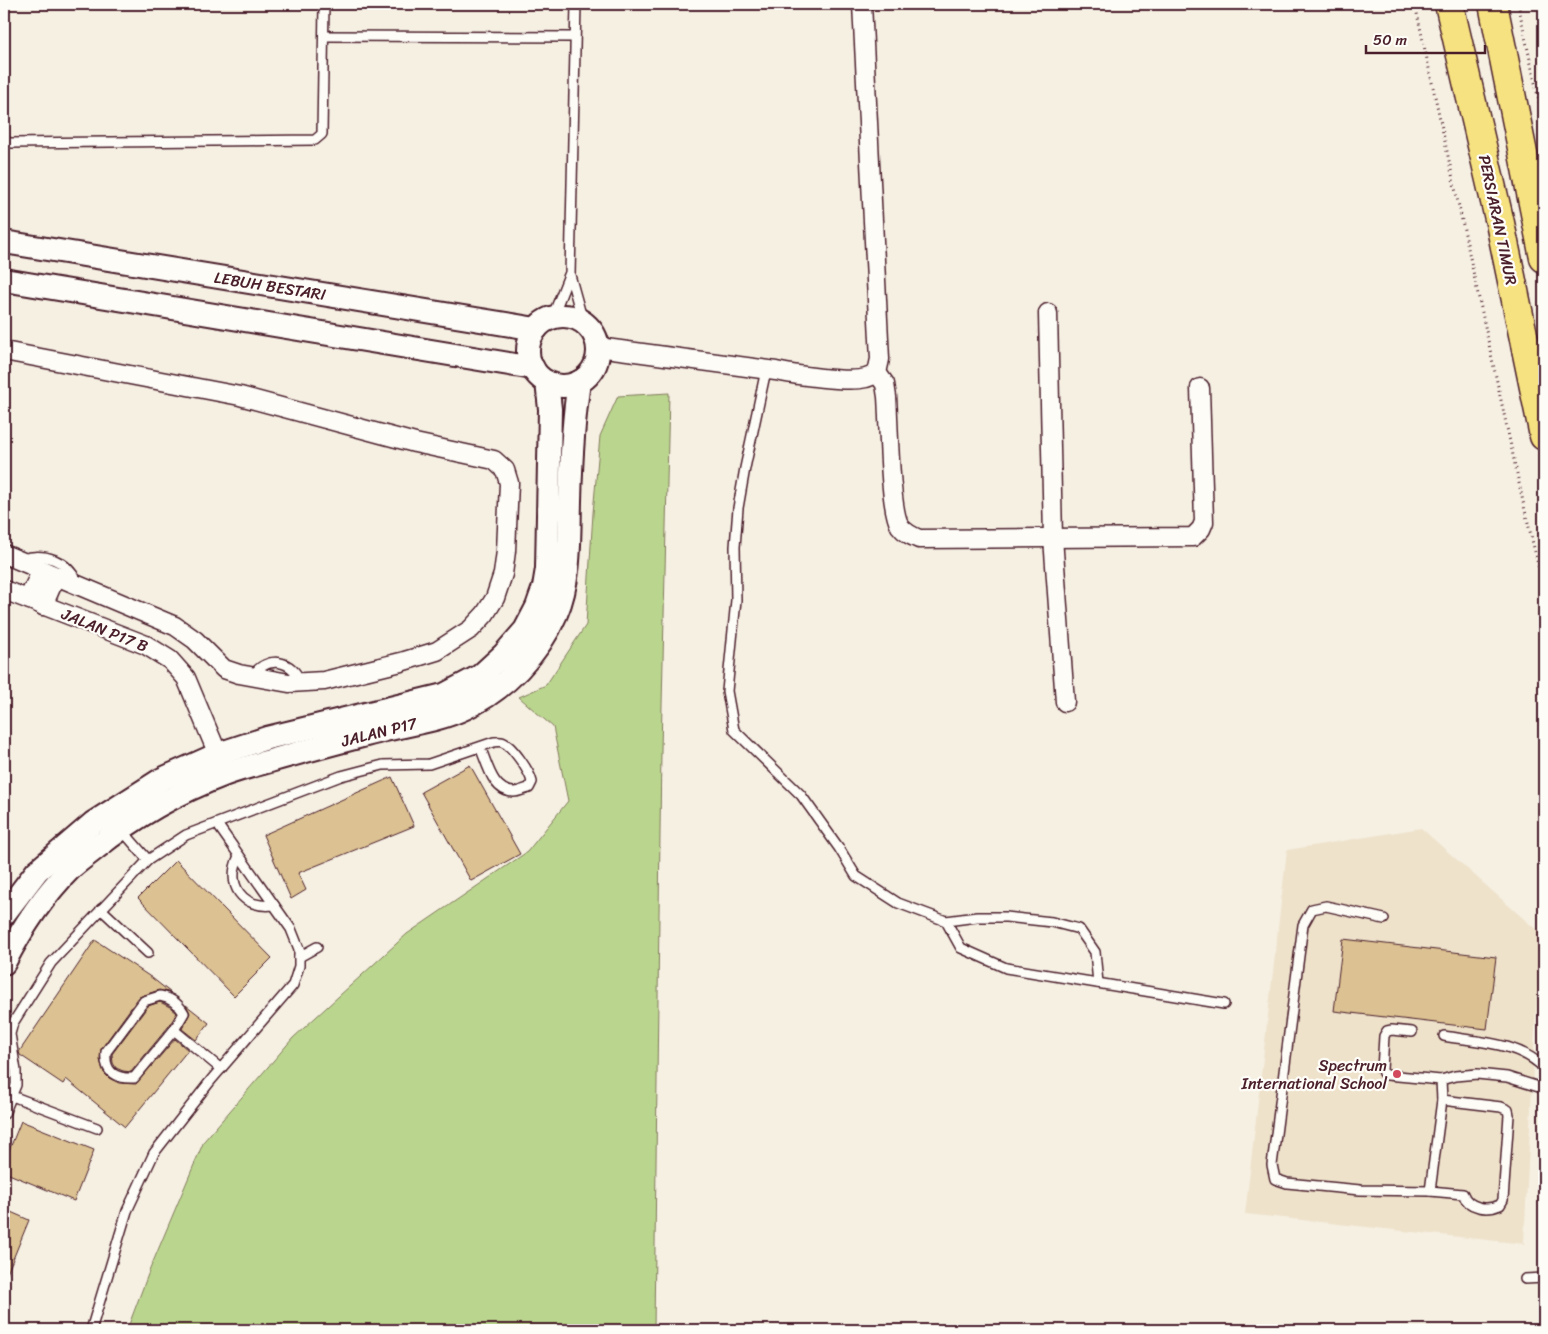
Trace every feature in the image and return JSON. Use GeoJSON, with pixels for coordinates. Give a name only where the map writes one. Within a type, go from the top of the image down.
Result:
{"type":"FeatureCollection","features":[{"type":"Feature","properties":{"kind":"main road","name":"PERSIARAN TIMUR"},"geometry":{"type":"LineString","coordinates":[[1449,4],[1500,223],[1544,436]]}},
{"type":"Feature","properties":{"kind":"main road"},"geometry":{"type":"LineString","coordinates":[[1493,4],[1544,258]]}},
{"type":"Feature","properties":{"kind":"street"},"geometry":{"type":"LineString","coordinates":[[862,4],[880,359],[877,373],[885,384],[887,397],[892,488],[900,526],[909,534],[920,539],[1193,537],[1198,533],[1204,522],[1200,388]]}},
{"type":"Feature","properties":{"kind":"street","name":"LEBUH BESTARI"},"geometry":{"type":"LineString","coordinates":[[4,242],[544,323]]}},
{"type":"Feature","properties":{"kind":"street"},"geometry":{"type":"LineString","coordinates":[[4,280],[540,375],[558,385],[569,385],[579,382],[593,369],[598,354],[593,337],[583,322],[568,316],[544,323],[530,341],[528,355],[540,375]]}},
{"type":"Feature","properties":{"kind":"street"},"geometry":{"type":"LineString","coordinates":[[1048,313],[1053,538],[1065,702]]}},
{"type":"Feature","properties":{"kind":"street"},"geometry":{"type":"LineString","coordinates":[[593,337],[792,374],[850,379],[866,378],[877,373]]}},
{"type":"Feature","properties":{"kind":"street"},"geometry":{"type":"LineString","coordinates":[[4,351],[240,396],[415,443],[494,460],[505,470],[509,483],[503,574],[495,598],[481,619],[471,629],[437,651],[324,681],[289,683],[252,677],[224,669],[195,640],[175,626],[11,557]]}},
{"type":"Feature","properties":{"kind":"street","name":"JALAN P17"},"geometry":{"type":"LineString","coordinates":[[4,963],[39,906],[70,869],[120,828],[180,793],[222,764],[267,738],[444,695],[480,676],[504,654],[525,630],[537,607],[544,587],[547,569],[550,409],[540,375]]}},
{"type":"Feature","properties":{"kind":"street","name":"JALAN P17"},"geometry":{"type":"LineString","coordinates":[[4,914],[37,872],[93,822],[162,779],[222,764],[318,747],[433,719],[464,708],[491,693],[512,676],[535,650],[556,614],[564,592],[568,564],[572,441],[579,382]]}},
{"type":"Feature","properties":{"kind":"street"},"geometry":{"type":"LineString","coordinates":[[36,602],[49,573]]}},
{"type":"Feature","properties":{"kind":"street","name":"JALAN P17 B"},"geometry":{"type":"LineString","coordinates":[[4,590],[146,645],[170,660],[186,678],[222,764]]}},
{"type":"Feature","properties":{"kind":"lane"},"geometry":{"type":"LineString","coordinates":[[4,141],[19,143],[314,140],[322,134],[324,4]]}},
{"type":"Feature","properties":{"kind":"lane"},"geometry":{"type":"LineString","coordinates":[[576,4],[570,275],[580,310],[593,337]]}},
{"type":"Feature","properties":{"kind":"lane"},"geometry":{"type":"LineString","coordinates":[[324,36],[574,37]]}},
{"type":"Feature","properties":{"kind":"lane"},"geometry":{"type":"LineString","coordinates":[[544,323],[570,275]]}},
{"type":"Feature","properties":{"kind":"lane"},"geometry":{"type":"LineString","coordinates":[[766,370],[738,508],[735,548],[736,600],[727,691],[734,730],[801,795],[839,848],[856,876],[898,903],[946,921],[1006,917],[1052,922],[1079,929],[1095,952],[1098,983]]}},
{"type":"Feature","properties":{"kind":"lane"},"geometry":{"type":"LineString","coordinates":[[11,557],[43,556],[55,560],[66,566],[74,575],[79,586]]}},
{"type":"Feature","properties":{"kind":"lane"},"geometry":{"type":"LineString","coordinates":[[4,1114],[16,1085],[16,1071],[10,1034],[13,1023],[51,963],[148,860],[186,835],[341,776],[383,764],[429,764],[494,742],[502,742],[510,747],[530,776],[532,782],[529,788],[515,792],[505,791],[495,783],[480,747]]}},
{"type":"Feature","properties":{"kind":"lane"},"geometry":{"type":"LineString","coordinates":[[91,1330],[127,1211],[154,1153],[293,985],[299,966],[299,949],[291,929],[217,824]]}},
{"type":"Feature","properties":{"kind":"lane"},"geometry":{"type":"LineString","coordinates":[[120,828],[148,860]]}},
{"type":"Feature","properties":{"kind":"lane"},"geometry":{"type":"LineString","coordinates":[[239,856],[234,866],[233,877],[236,888],[242,897],[262,906],[274,905]]}},
{"type":"Feature","properties":{"kind":"lane"},"geometry":{"type":"LineString","coordinates":[[1384,919],[1326,906],[1312,909],[1303,925],[1272,1165],[1276,1179],[1286,1183],[1360,1190],[1430,1191],[1464,1194],[1465,1200],[1472,1206],[1493,1208],[1500,1205],[1503,1200],[1508,1110],[1501,1106],[1442,1100]]}},
{"type":"Feature","properties":{"kind":"lane"},"geometry":{"type":"LineString","coordinates":[[101,909],[148,953]]}},
{"type":"Feature","properties":{"kind":"lane"},"geometry":{"type":"LineString","coordinates":[[946,921],[961,948],[1006,968],[1224,1004]]}},
{"type":"Feature","properties":{"kind":"lane"},"geometry":{"type":"LineString","coordinates":[[299,957],[317,947]]}},
{"type":"Feature","properties":{"kind":"lane"},"geometry":{"type":"LineString","coordinates":[[160,996],[169,998],[180,1006],[184,1013],[174,1030],[134,1078],[122,1079],[110,1072],[105,1062],[106,1052],[144,1001],[160,996]]}},
{"type":"Feature","properties":{"kind":"lane"},"geometry":{"type":"LineString","coordinates":[[174,1030],[222,1069]]}},
{"type":"Feature","properties":{"kind":"lane"},"geometry":{"type":"LineString","coordinates":[[1412,1032],[1387,1031],[1384,1036],[1383,1073],[1387,1075],[1441,1080],[1454,1076],[1477,1074],[1507,1077],[1544,1090]]}},
{"type":"Feature","properties":{"kind":"lane"},"geometry":{"type":"LineString","coordinates":[[1444,1036],[1506,1046],[1537,1061],[1544,1068]]}},
{"type":"Feature","properties":{"kind":"lane"},"geometry":{"type":"LineString","coordinates":[[1430,1191],[1442,1100],[1441,1080]]}},
{"type":"Feature","properties":{"kind":"lane"},"geometry":{"type":"LineString","coordinates":[[12,1096],[96,1128]]}},
{"type":"Feature","properties":{"kind":"lane"},"geometry":{"type":"LineString","coordinates":[[1525,1279],[1544,1278]]}},
{"type":"Feature","properties":{"kind":"path"},"geometry":{"type":"LineString","coordinates":[[1415,4],[1544,590]]}},
{"type":"Feature","properties":{"kind":"path"},"geometry":{"type":"LineString","coordinates":[[1518,4],[1544,124]]}},
{"type":"Feature","properties":{"kind":"shaded area","name":"Spectrum International School"},"geometry":{"type":"Polygon","coordinates":[[[1421,828],[1540,933],[1524,1244],[1245,1214],[1287,850],[1421,828]]]}},
{"type":"Feature","properties":{"kind":"green space"},"geometry":{"type":"Polygon","coordinates":[[[669,393],[661,750],[654,1330],[127,1330],[150,1269],[204,1141],[293,1038],[407,934],[527,852],[568,801],[553,727],[519,697],[546,685],[586,625],[600,436],[618,396],[669,393]]]}},
{"type":"Feature","properties":{"kind":"building"},"geometry":{"type":"Polygon","coordinates":[[[470,765],[520,854],[471,881],[421,792],[470,765]]]}},
{"type":"Feature","properties":{"kind":"building"},"geometry":{"type":"Polygon","coordinates":[[[392,777],[414,826],[298,873],[306,890],[291,899],[263,835],[392,777]]]}},
{"type":"Feature","properties":{"kind":"building"},"geometry":{"type":"Polygon","coordinates":[[[176,860],[272,958],[234,996],[138,898],[176,860]]]}},
{"type":"Feature","properties":{"kind":"building"},"geometry":{"type":"Polygon","coordinates":[[[1343,939],[1496,957],[1487,1029],[1334,1011],[1343,939]]]}},
{"type":"Feature","properties":{"kind":"building"},"geometry":{"type":"Polygon","coordinates":[[[95,940],[171,993],[159,990],[139,997],[101,1049],[100,1060],[104,1073],[119,1083],[136,1084],[175,1039],[188,1050],[125,1127],[66,1079],[63,1084],[20,1055],[19,1052],[95,940]]]}},
{"type":"Feature","properties":{"kind":"building"},"geometry":{"type":"Polygon","coordinates":[[[160,1002],[177,1013],[169,1026],[131,1072],[116,1068],[113,1063],[112,1054],[148,1006],[160,1002]]]}},
{"type":"Feature","properties":{"kind":"building"},"geometry":{"type":"Polygon","coordinates":[[[186,1005],[209,1023],[196,1040],[182,1029],[190,1013],[186,1005]]]}},
{"type":"Feature","properties":{"kind":"building"},"geometry":{"type":"Polygon","coordinates":[[[21,1121],[94,1150],[74,1201],[4,1172],[4,1163],[21,1121]]]}},
{"type":"Feature","properties":{"kind":"building"},"geometry":{"type":"Polygon","coordinates":[[[4,1209],[29,1220],[4,1281],[4,1209]]]}},
{"type":"Feature","properties":{"kind":"place","name":"Spectrum International School"},"geometry":{"type":"Point","coordinates":[1397,1074]}}]}
